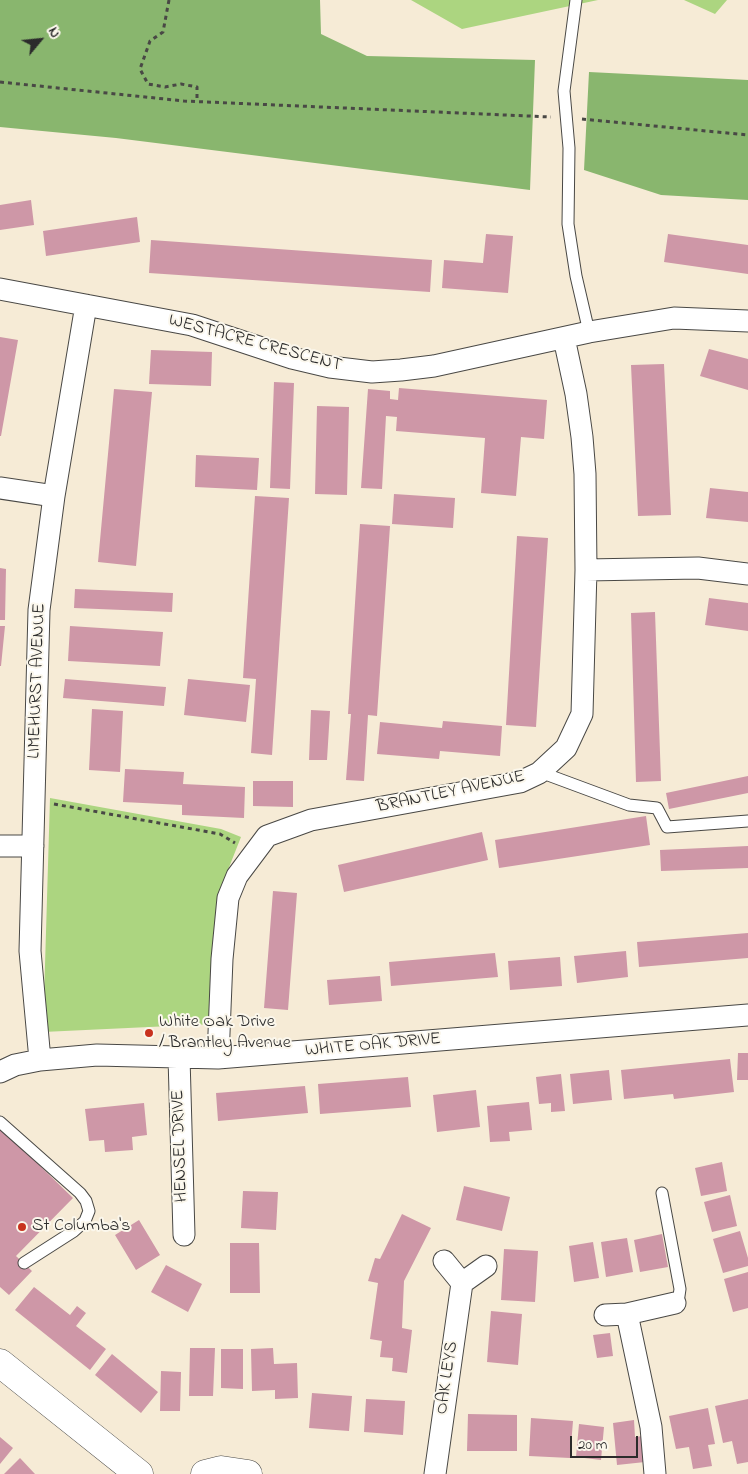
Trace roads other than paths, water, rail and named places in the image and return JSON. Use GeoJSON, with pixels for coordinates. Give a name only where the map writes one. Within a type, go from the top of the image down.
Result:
{"type":"FeatureCollection","features":[{"type":"Feature","properties":{"kind":"street","name":"WESTACRE CRESCENT"},"geometry":{"type":"LineString","coordinates":[[0,289],[192,325],[292,358],[330,367],[372,372],[434,366],[589,332],[674,318],[748,321]]}},
{"type":"Feature","properties":{"kind":"street","name":"LIMEHURST AVENUE"},"geometry":{"type":"LineString","coordinates":[[40,1060],[30,951],[39,610],[54,496],[86,305]]}},
{"type":"Feature","properties":{"kind":"street","name":"BRANTLEY AVENUE"},"geometry":{"type":"LineString","coordinates":[[218,1058],[222,959],[228,898],[237,876],[267,836],[311,820],[520,782],[540,772],[566,748],[582,714],[586,570],[585,474],[582,437],[576,394],[564,338]]}},
{"type":"Feature","properties":{"kind":"street"},"geometry":{"type":"LineString","coordinates":[[0,488],[54,496]]}},
{"type":"Feature","properties":{"kind":"street"},"geometry":{"type":"LineString","coordinates":[[586,570],[698,568],[748,574]]}},
{"type":"Feature","properties":{"kind":"street"},"geometry":{"type":"LineString","coordinates":[[0,846],[33,846]]}},
{"type":"Feature","properties":{"kind":"street","name":"WHITE OAK DRIVE"},"geometry":{"type":"LineString","coordinates":[[0,1072],[15,1065],[40,1060],[97,1055],[218,1058],[748,1015]]}},
{"type":"Feature","properties":{"kind":"street","name":"HENSEL DRIVE"},"geometry":{"type":"LineString","coordinates":[[179,1058],[184,1235]]}},
{"type":"Feature","properties":{"kind":"street"},"geometry":{"type":"LineString","coordinates":[[444,1261],[462,1283],[486,1266]]}},
{"type":"Feature","properties":{"kind":"street","name":"OAK LEYS"},"geometry":{"type":"LineString","coordinates":[[435,1474],[462,1283]]}},
{"type":"Feature","properties":{"kind":"street"},"geometry":{"type":"LineString","coordinates":[[605,1315],[627,1314],[675,1303]]}},
{"type":"Feature","properties":{"kind":"street"},"geometry":{"type":"LineString","coordinates":[[627,1314],[651,1427],[655,1474]]}},
{"type":"Feature","properties":{"kind":"street"},"geometry":{"type":"LineString","coordinates":[[0,1363],[139,1474]]}},
{"type":"Feature","properties":{"kind":"street"},"geometry":{"type":"LineString","coordinates":[[205,1474],[221,1470],[248,1474]]}},
{"type":"Feature","properties":{"kind":"lane"},"geometry":{"type":"LineString","coordinates":[[576,0],[564,91],[569,148],[568,224],[576,276],[589,332]]}},
{"type":"Feature","properties":{"kind":"lane"},"geometry":{"type":"LineString","coordinates":[[540,772],[628,805],[657,808],[667,827],[748,821]]}},
{"type":"Feature","properties":{"kind":"lane"},"geometry":{"type":"LineString","coordinates":[[0,1122],[80,1193],[86,1200],[89,1211],[85,1221],[74,1230],[24,1263]]}},
{"type":"Feature","properties":{"kind":"lane"},"geometry":{"type":"LineString","coordinates":[[662,1193],[680,1289],[675,1303]]}},
{"type":"Feature","properties":{"kind":"place","name":"White Oak Drive / Brantley Avenue"},"geometry":{"type":"Point","coordinates":[149,1033]}},
{"type":"Feature","properties":{"kind":"place","name":"St Columba's"},"geometry":{"type":"Point","coordinates":[22,1227]}}]}
